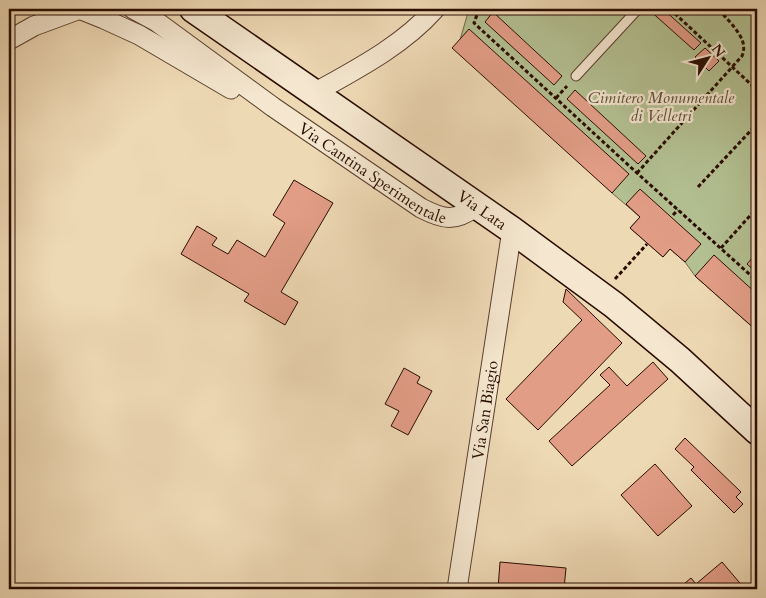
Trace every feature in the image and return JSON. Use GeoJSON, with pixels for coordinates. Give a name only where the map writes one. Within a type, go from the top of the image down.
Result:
{"type":"FeatureCollection","features":[{"type":"Feature","properties":{"kind":"main road","name":"Via Lata"},"geometry":{"type":"LineString","coordinates":[[193,9],[512,230],[638,325],[680,360],[757,431]]}},
{"type":"Feature","properties":{"kind":"street","name":"Via Cantina Sperimentale"},"geometry":{"type":"LineString","coordinates":[[79,9],[122,26],[226,86],[273,107]]}},
{"type":"Feature","properties":{"kind":"street"},"geometry":{"type":"LineString","coordinates":[[9,40],[34,26],[79,9]]}},
{"type":"Feature","properties":{"kind":"street","name":"Via Cantina Sperimentale"},"geometry":{"type":"LineString","coordinates":[[133,9],[157,22],[273,107],[427,212],[444,218],[452,218],[465,214],[477,206]]}},
{"type":"Feature","properties":{"kind":"street"},"geometry":{"type":"LineString","coordinates":[[314,93],[381,55],[418,26],[435,9]]}},
{"type":"Feature","properties":{"kind":"street","name":"Via San Biagio"},"geometry":{"type":"LineString","coordinates":[[457,589],[512,230]]}},
{"type":"Feature","properties":{"kind":"lane"},"geometry":{"type":"LineString","coordinates":[[576,76],[638,9]]}},
{"type":"Feature","properties":{"kind":"path"},"geometry":{"type":"LineString","coordinates":[[479,9],[474,23],[757,281]]}},
{"type":"Feature","properties":{"kind":"path"},"geometry":{"type":"LineString","coordinates":[[670,9],[757,90]]}},
{"type":"Feature","properties":{"kind":"path"},"geometry":{"type":"LineString","coordinates":[[637,173],[742,56],[744,47],[739,34],[719,9]]}},
{"type":"Feature","properties":{"kind":"path"},"geometry":{"type":"LineString","coordinates":[[698,187],[757,124]]}},
{"type":"Feature","properties":{"kind":"path"},"geometry":{"type":"LineString","coordinates":[[721,248],[757,208]]}},
{"type":"Feature","properties":{"kind":"path"},"geometry":{"type":"LineString","coordinates":[[673,215],[678,210]]}},
{"type":"Feature","properties":{"kind":"path"},"geometry":{"type":"LineString","coordinates":[[600,296],[646,244]]}},
{"type":"Feature","properties":{"kind":"green space","name":"Cimitero Monumentale di Velletri"},"geometry":{"type":"Polygon","coordinates":[[[469,9],[757,9],[757,331],[695,276],[685,262],[670,249],[663,257],[630,228],[640,217],[612,193],[460,40],[469,9]]]}},
{"type":"Feature","properties":{"kind":"building"},"geometry":{"type":"Polygon","coordinates":[[[648,9],[663,9],[701,43],[694,50],[648,9]]]}},
{"type":"Feature","properties":{"kind":"building"},"geometry":{"type":"Polygon","coordinates":[[[493,12],[562,76],[554,85],[485,22],[493,12]]]}},
{"type":"Feature","properties":{"kind":"building"},"geometry":{"type":"Polygon","coordinates":[[[469,29],[629,174],[612,193],[452,48],[469,29]]]}},
{"type":"Feature","properties":{"kind":"building"},"geometry":{"type":"Polygon","coordinates":[[[705,48],[719,61],[709,71],[695,57],[705,48]]]}},
{"type":"Feature","properties":{"kind":"building"},"geometry":{"type":"Polygon","coordinates":[[[575,90],[646,156],[638,164],[567,99],[575,90]]]}},
{"type":"Feature","properties":{"kind":"building"},"geometry":{"type":"Polygon","coordinates":[[[294,180],[333,203],[281,292],[298,302],[285,325],[244,301],[249,294],[181,254],[197,226],[217,238],[212,245],[228,254],[237,240],[265,257],[285,223],[273,215],[294,180]]]}},
{"type":"Feature","properties":{"kind":"building"},"geometry":{"type":"Polygon","coordinates":[[[640,189],[701,244],[685,262],[670,249],[663,257],[630,228],[640,217],[626,204],[640,189]]]}},
{"type":"Feature","properties":{"kind":"building"},"geometry":{"type":"Polygon","coordinates":[[[714,255],[757,294],[757,331],[695,276],[714,255]]]}},
{"type":"Feature","properties":{"kind":"building"},"geometry":{"type":"Polygon","coordinates":[[[754,256],[757,259],[757,273],[747,264],[754,256]]]}},
{"type":"Feature","properties":{"kind":"building"},"geometry":{"type":"Polygon","coordinates":[[[566,289],[622,343],[538,430],[506,399],[582,320],[563,302],[566,289]]]}},
{"type":"Feature","properties":{"kind":"building"},"geometry":{"type":"Polygon","coordinates":[[[653,362],[668,379],[572,466],[549,441],[610,385],[600,375],[609,367],[627,386],[653,362]]]}},
{"type":"Feature","properties":{"kind":"building"},"geometry":{"type":"Polygon","coordinates":[[[404,368],[420,377],[417,383],[432,391],[408,435],[391,426],[399,411],[385,404],[404,368]]]}},
{"type":"Feature","properties":{"kind":"building"},"geometry":{"type":"Polygon","coordinates":[[[685,438],[741,492],[736,497],[743,504],[734,513],[691,470],[694,467],[675,449],[685,438]]]}},
{"type":"Feature","properties":{"kind":"building"},"geometry":{"type":"Polygon","coordinates":[[[655,464],[692,506],[658,536],[621,495],[655,464]]]}},
{"type":"Feature","properties":{"kind":"building"},"geometry":{"type":"Polygon","coordinates":[[[500,562],[566,568],[564,589],[498,589],[500,562]]]}},
{"type":"Feature","properties":{"kind":"building"},"geometry":{"type":"Polygon","coordinates":[[[722,562],[745,589],[678,589],[691,578],[696,584],[722,562]]]}}]}
